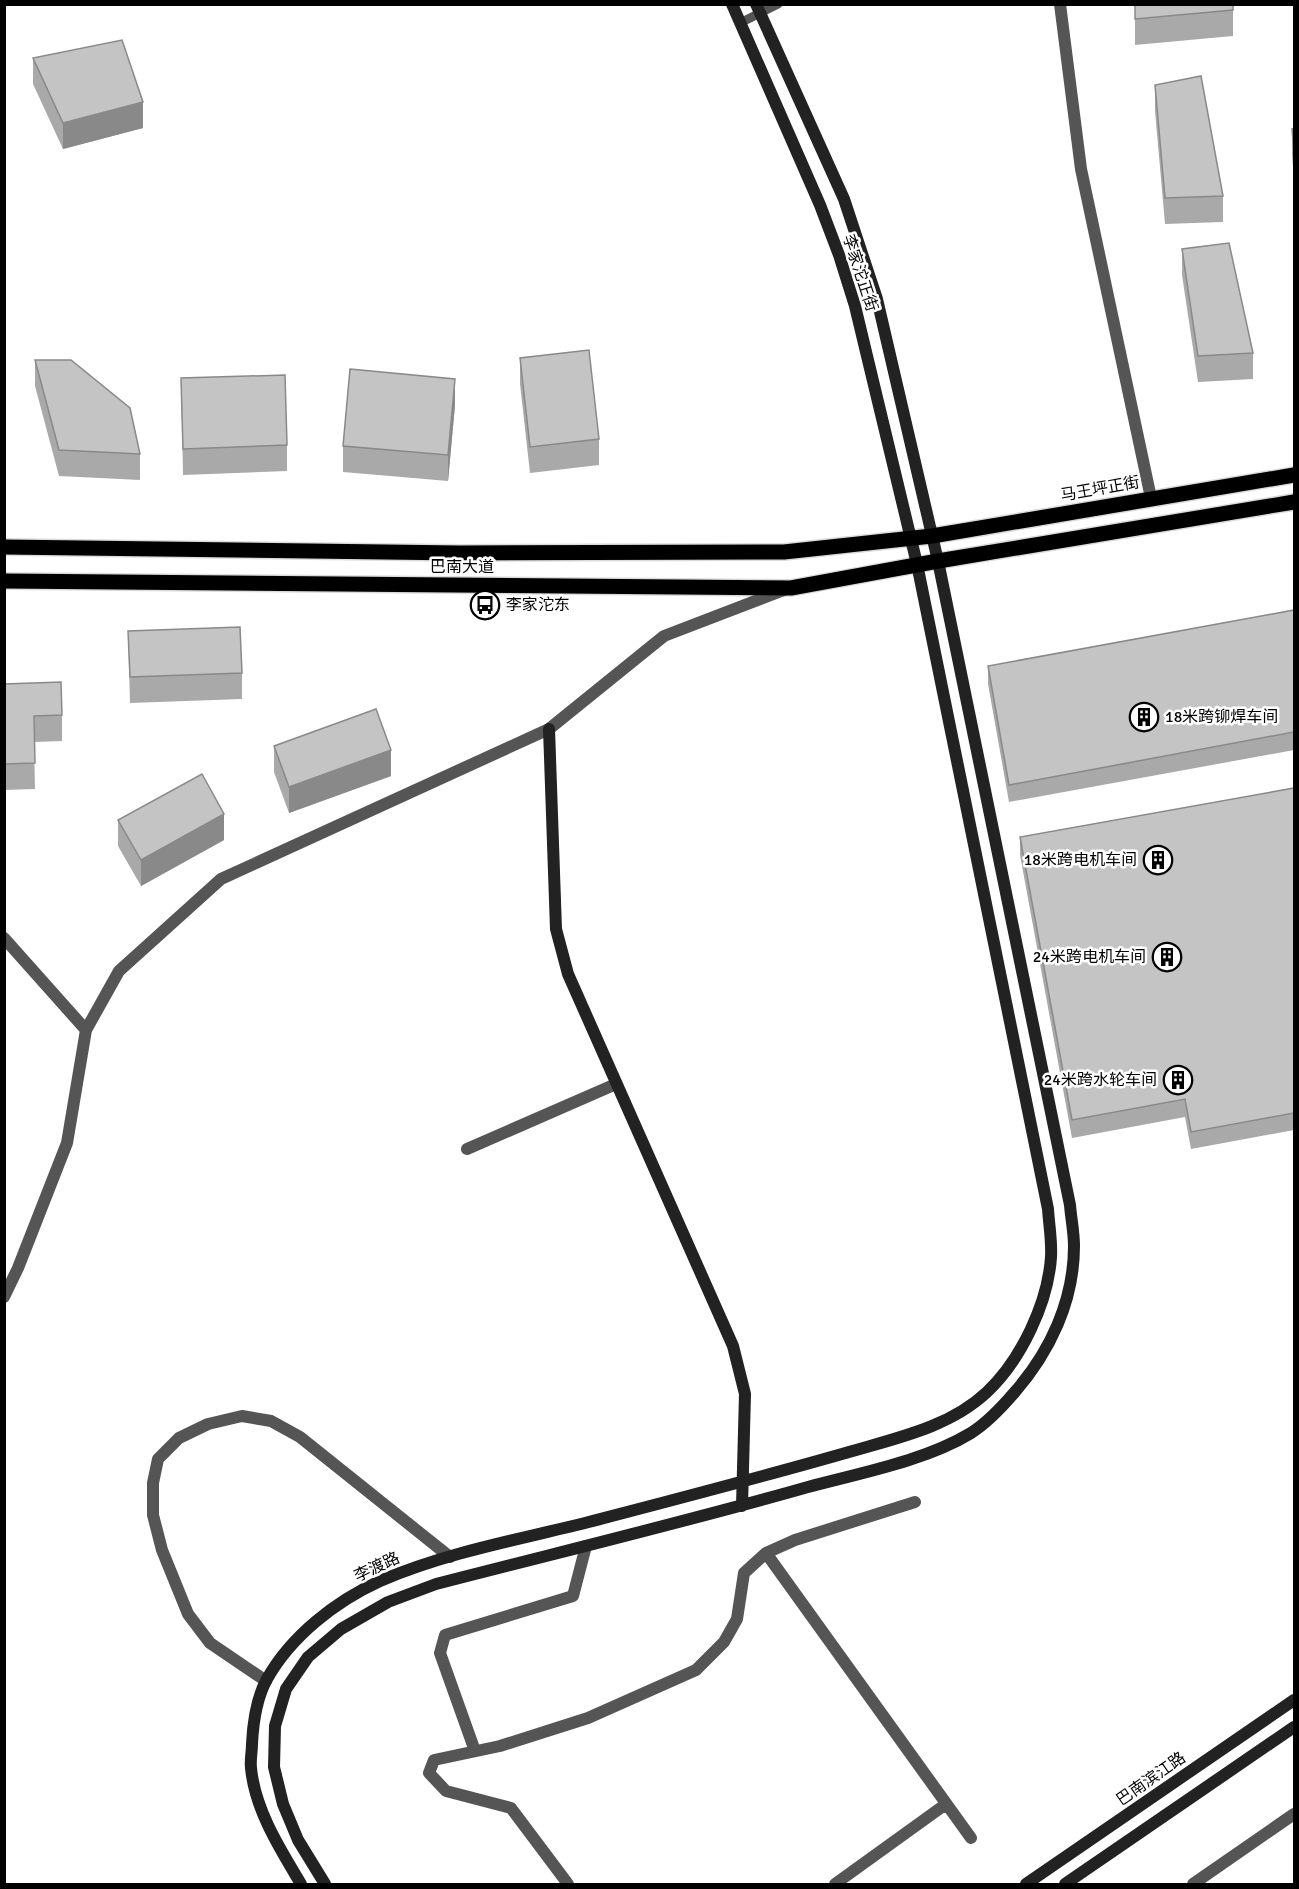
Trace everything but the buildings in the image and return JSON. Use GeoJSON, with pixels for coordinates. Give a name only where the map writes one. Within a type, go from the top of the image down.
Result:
{"type":"FeatureCollection","features":[{"type":"Feature","properties":{"kind":"main road","name":"李家沱正街"},"geometry":{"type":"LineString","coordinates":[[732,4],[820,205],[855,306],[917,564],[1048,1209],[1051,1255],[1047,1291],[1033,1327],[1013,1360],[988,1391],[960,1413],[923,1430],[744,1482]]}},
{"type":"Feature","properties":{"kind":"main road","name":"李家沱正街"},"geometry":{"type":"LineString","coordinates":[[742,1506],[930,1453],[972,1432],[1000,1409],[1028,1378],[1047,1348],[1063,1314],[1071,1279],[1074,1245],[1070,1205],[938,561],[877,299],[844,199],[758,9]]}},
{"type":"Feature","properties":{"kind":"main road","name":"马王坪正街"},"geometry":{"type":"LineString","coordinates":[[911,539],[1294,476]]}},
{"type":"Feature","properties":{"kind":"main road"},"geometry":{"type":"LineString","coordinates":[[917,564],[1294,502]]}},
{"type":"Feature","properties":{"kind":"main road","name":"巴南大道"},"geometry":{"type":"LineString","coordinates":[[4,547],[460,553],[784,552],[911,539]]}},
{"type":"Feature","properties":{"kind":"main road","name":"巴南大道"},"geometry":{"type":"LineString","coordinates":[[4,581],[791,588],[917,564]]}},
{"type":"Feature","properties":{"kind":"main road"},"geometry":{"type":"LineString","coordinates":[[325,1884],[298,1840],[283,1804],[274,1767],[275,1726],[286,1689],[308,1657],[341,1629],[388,1602],[436,1584],[742,1506],[746,1394],[733,1346],[568,974],[556,928],[549,729]]}},
{"type":"Feature","properties":{"kind":"main road","name":"李渡路"},"geometry":{"type":"LineString","coordinates":[[301,1884],[282,1853],[260,1806],[251,1767],[253,1725],[266,1682],[288,1649],[328,1611],[378,1582],[450,1557],[744,1482]]}},
{"type":"Feature","properties":{"kind":"main road","name":"巴南滨江路"},"geometry":{"type":"LineString","coordinates":[[1026,1884],[1294,1700]]}},
{"type":"Feature","properties":{"kind":"main road"},"geometry":{"type":"LineString","coordinates":[[1065,1884],[1294,1727]]}},
{"type":"Feature","properties":{"kind":"street"},"geometry":{"type":"LineString","coordinates":[[1060,4],[1081,169],[1151,498]]}},
{"type":"Feature","properties":{"kind":"street"},"geometry":{"type":"LineString","coordinates":[[4,1297],[18,1268],[66,1143],[86,1030],[119,971],[221,879],[549,729],[664,636],[791,588]]}},
{"type":"Feature","properties":{"kind":"street"},"geometry":{"type":"LineString","coordinates":[[4,938],[86,1030]]}},
{"type":"Feature","properties":{"kind":"street"},"geometry":{"type":"LineString","coordinates":[[468,1149],[616,1084]]}},
{"type":"Feature","properties":{"kind":"street"},"geometry":{"type":"LineString","coordinates":[[266,1682],[210,1643],[188,1614],[162,1550],[153,1515],[153,1483],[159,1459],[179,1438],[208,1424],[242,1416],[271,1421],[300,1437],[450,1557]]}},
{"type":"Feature","properties":{"kind":"street"},"geometry":{"type":"LineString","coordinates":[[568,1884],[511,1808],[446,1791],[429,1773],[434,1760],[500,1746],[588,1718],[696,1670],[724,1642],[737,1619],[744,1573],[766,1553],[795,1540],[915,1502]]}},
{"type":"Feature","properties":{"kind":"street"},"geometry":{"type":"LineString","coordinates":[[476,1751],[440,1653],[445,1635],[573,1596],[586,1546]]}},
{"type":"Feature","properties":{"kind":"street"},"geometry":{"type":"LineString","coordinates":[[766,1553],[971,1838]]}},
{"type":"Feature","properties":{"kind":"street"},"geometry":{"type":"LineString","coordinates":[[835,1884],[946,1804]]}},
{"type":"Feature","properties":{"kind":"street"},"geometry":{"type":"LineString","coordinates":[[1193,1884],[1294,1814]]}},
{"type":"Feature","properties":{"kind":"lane"},"geometry":{"type":"LineString","coordinates":[[740,23],[758,9],[778,4]]}},
{"type":"Feature","properties":{"kind":"place","name":"李家沱东"},"geometry":{"type":"Point","coordinates":[485,605]}},
{"type":"Feature","properties":{"kind":"place","name":"18米跨铆焊车间"},"geometry":{"type":"Point","coordinates":[1144,717]}},
{"type":"Feature","properties":{"kind":"place","name":"18米跨电机车间"},"geometry":{"type":"Point","coordinates":[1158,860]}},
{"type":"Feature","properties":{"kind":"place","name":"24米跨电机车间"},"geometry":{"type":"Point","coordinates":[1167,957]}},
{"type":"Feature","properties":{"kind":"place","name":"24米跨水轮车间"},"geometry":{"type":"Point","coordinates":[1178,1080]}}]}
